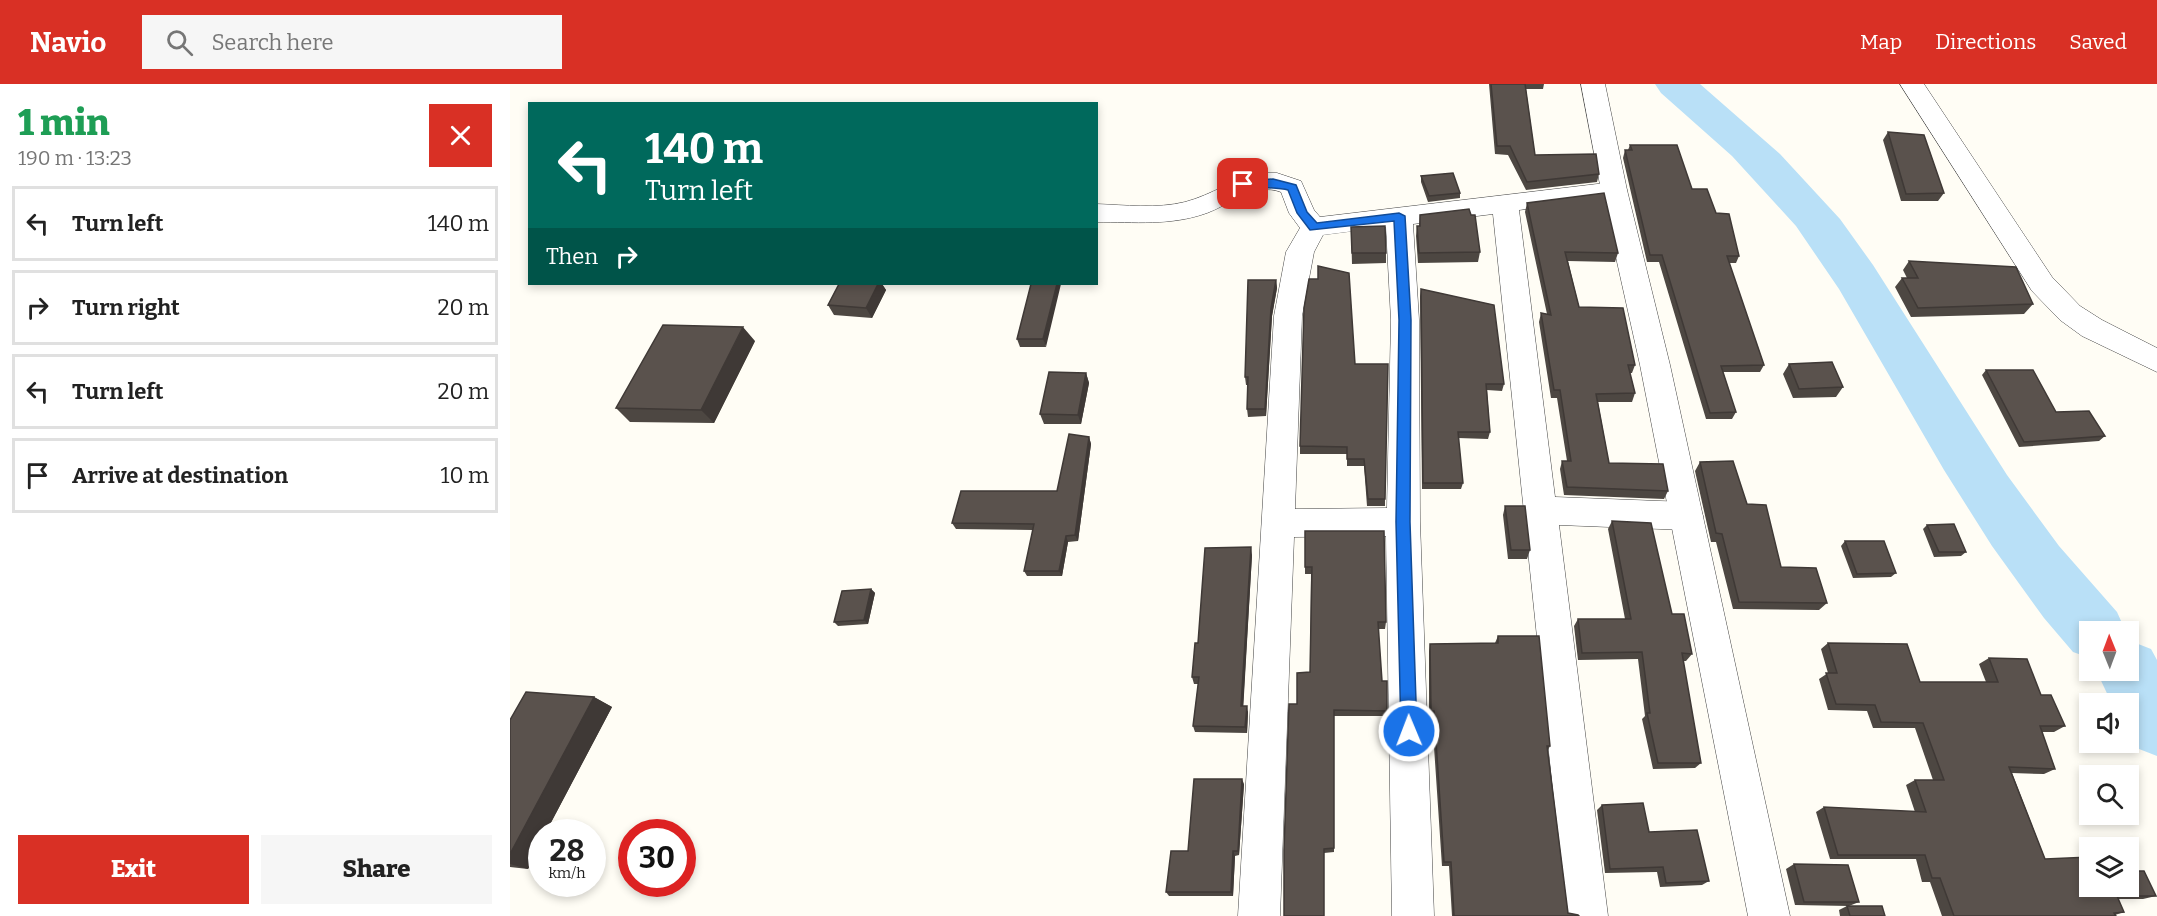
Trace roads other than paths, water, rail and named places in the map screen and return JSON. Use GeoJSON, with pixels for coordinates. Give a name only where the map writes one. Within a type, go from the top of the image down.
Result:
{"type":"FeatureCollection","features":[{"type":"Feature","properties":{"kind":"street"},"geometry":{"type":"LineString","coordinates":[[1593,84],[1614,190],[1655,365],[1769,916]]}},
{"type":"Feature","properties":{"kind":"street"},"geometry":{"type":"LineString","coordinates":[[1912,84],[2042,284],[2078,318],[2157,361]]}},
{"type":"Feature","properties":{"kind":"street"},"geometry":{"type":"LineString","coordinates":[[1098,213],[1187,211],[1243,184],[1273,183],[1292,188],[1302,213],[1314,227]]}},
{"type":"Feature","properties":{"kind":"street"},"geometry":{"type":"LineString","coordinates":[[1314,227],[1614,190]]}},
{"type":"Feature","properties":{"kind":"street"},"geometry":{"type":"LineString","coordinates":[[1505,204],[1587,916]]}},
{"type":"Feature","properties":{"kind":"street"},"geometry":{"type":"LineString","coordinates":[[1399,216],[1405,320],[1403,522],[1413,916]]}},
{"type":"Feature","properties":{"kind":"street"},"geometry":{"type":"LineString","coordinates":[[1259,916],[1288,316],[1300,252],[1314,227]]}},
{"type":"Feature","properties":{"kind":"street"},"geometry":{"type":"LineString","coordinates":[[1540,510],[1686,516]]}},
{"type":"Feature","properties":{"kind":"street"},"geometry":{"type":"LineString","coordinates":[[1278,522],[1403,522]]}},
{"type":"Feature","properties":{"kind":"waterway"},"geometry":{"type":"LineString","coordinates":[[1675,84],[1764,163],[1824,230],[1856,277],[1987,492],[2038,564],[2085,621]]}},
{"type":"Feature","properties":{"kind":"waterway"},"geometry":{"type":"LineString","coordinates":[[2134,681],[2157,724]]}}]}
